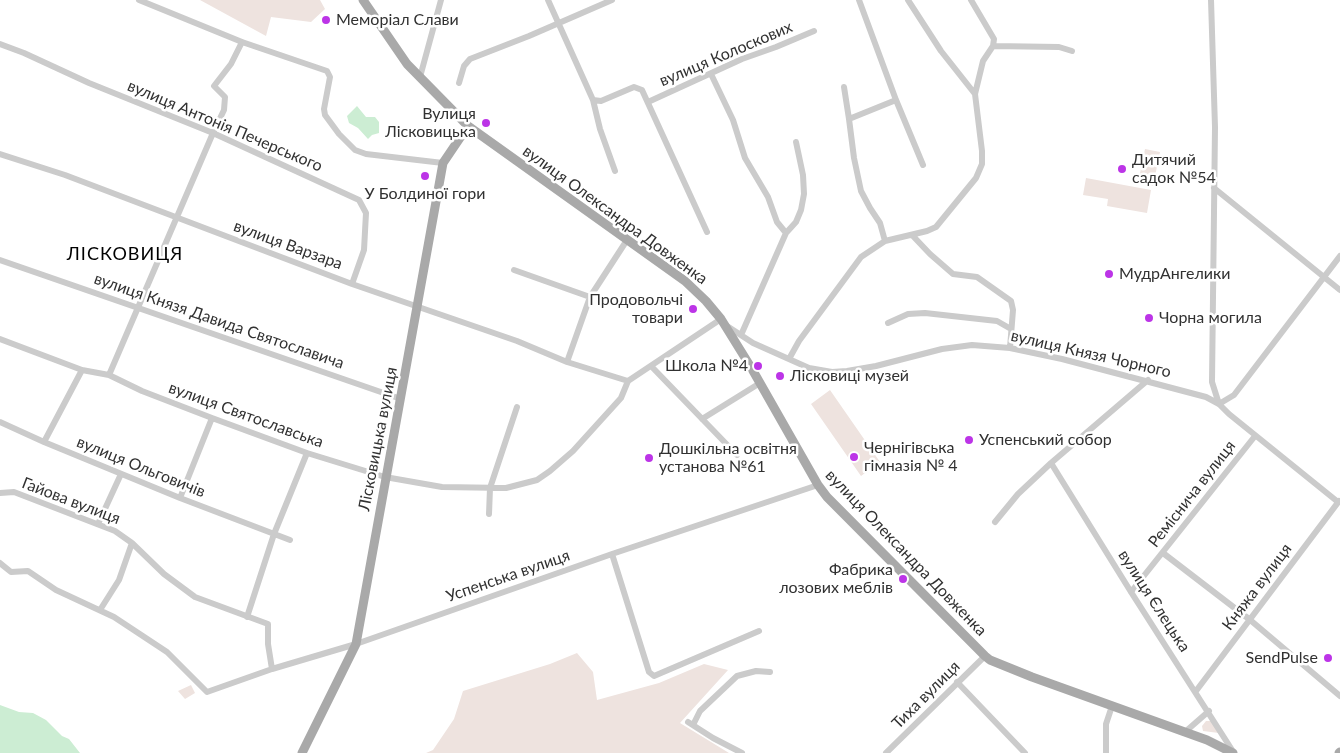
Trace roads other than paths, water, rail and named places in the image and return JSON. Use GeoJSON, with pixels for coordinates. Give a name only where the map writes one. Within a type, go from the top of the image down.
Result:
{"type":"FeatureCollection","features":[{"type":"Feature","properties":{"kind":"main road","name":"вулиця Олександра Довженка"},"geometry":{"type":"LineString","coordinates":[[363,0],[407,64],[468,126],[685,281],[706,301],[722,321],[818,485],[827,497],[985,656],[990,660],[1032,677],[1185,732],[1234,753]]}},
{"type":"Feature","properties":{"kind":"main road","name":"Лісковицька вулиця"},"geometry":{"type":"LineString","coordinates":[[302,753],[356,644],[443,163],[468,126]]}},
{"type":"Feature","properties":{"kind":"street"},"geometry":{"type":"LineString","coordinates":[[139,0],[242,42],[328,71],[330,78],[324,109],[325,116],[338,134],[355,150],[366,154],[443,163]]}},
{"type":"Feature","properties":{"kind":"street"},"geometry":{"type":"LineString","coordinates":[[420,77],[441,0]]}},
{"type":"Feature","properties":{"kind":"street"},"geometry":{"type":"LineString","coordinates":[[548,0],[593,100],[600,128],[615,171]]}},
{"type":"Feature","properties":{"kind":"street"},"geometry":{"type":"LineString","coordinates":[[459,83],[464,66],[470,59],[612,0]]}},
{"type":"Feature","properties":{"kind":"street"},"geometry":{"type":"LineString","coordinates":[[860,0],[922,165]]}},
{"type":"Feature","properties":{"kind":"street"},"geometry":{"type":"LineString","coordinates":[[908,0],[940,51],[975,94]]}},
{"type":"Feature","properties":{"kind":"street"},"geometry":{"type":"LineString","coordinates":[[789,359],[799,341],[861,257],[885,241],[927,232],[936,227],[976,178],[982,164],[982,151],[975,94],[983,60],[993,46],[994,39],[971,0]]}},
{"type":"Feature","properties":{"kind":"street"},"geometry":{"type":"LineString","coordinates":[[1211,0],[1214,127],[1212,382],[1219,404],[1234,395],[1340,256]]}},
{"type":"Feature","properties":{"kind":"street","name":"вулиця Колоскових"},"geometry":{"type":"LineString","coordinates":[[648,102],[742,59],[776,48],[814,31]]}},
{"type":"Feature","properties":{"kind":"street"},"geometry":{"type":"LineString","coordinates":[[109,375],[224,110],[225,96],[214,86],[231,64],[242,42]]}},
{"type":"Feature","properties":{"kind":"street","name":"вулиця Антонія Печерського"},"geometry":{"type":"LineString","coordinates":[[0,44],[89,83],[213,133],[359,200],[366,213],[364,250],[352,284]]}},
{"type":"Feature","properties":{"kind":"street"},"geometry":{"type":"LineString","coordinates":[[993,46],[1059,47],[1072,51]]}},
{"type":"Feature","properties":{"kind":"street"},"geometry":{"type":"LineString","coordinates":[[711,74],[733,120],[745,158],[768,197],[777,222],[786,233]]}},
{"type":"Feature","properties":{"kind":"street"},"geometry":{"type":"LineString","coordinates":[[593,100],[601,101],[634,87],[642,90],[707,232]]}},
{"type":"Feature","properties":{"kind":"street"},"geometry":{"type":"LineString","coordinates":[[844,87],[854,158],[861,191],[880,223],[885,241]]}},
{"type":"Feature","properties":{"kind":"street"},"geometry":{"type":"LineString","coordinates":[[849,120],[896,100]]}},
{"type":"Feature","properties":{"kind":"street"},"geometry":{"type":"LineString","coordinates":[[741,335],[786,233],[796,222],[801,210],[804,194],[802,166],[796,142]]}},
{"type":"Feature","properties":{"kind":"street","name":"вулиця Варзара"},"geometry":{"type":"LineString","coordinates":[[0,154],[65,175],[352,284],[517,341],[566,362],[628,382]]}},
{"type":"Feature","properties":{"kind":"street"},"geometry":{"type":"LineString","coordinates":[[1214,188],[1340,290]]}},
{"type":"Feature","properties":{"kind":"street"},"geometry":{"type":"LineString","coordinates":[[912,235],[953,274],[977,277],[1011,301],[1013,310],[1010,348]]}},
{"type":"Feature","properties":{"kind":"street"},"geometry":{"type":"LineString","coordinates":[[566,362],[590,297],[627,240]]}},
{"type":"Feature","properties":{"kind":"street","name":"вулиця Князя Давида Святославича"},"geometry":{"type":"LineString","coordinates":[[0,260],[401,399]]}},
{"type":"Feature","properties":{"kind":"street"},"geometry":{"type":"LineString","coordinates":[[514,270],[590,297]]}},
{"type":"Feature","properties":{"kind":"street"},"geometry":{"type":"LineString","coordinates":[[888,323],[908,314],[925,313],[997,321],[1011,329]]}},
{"type":"Feature","properties":{"kind":"street","name":"вулиця Князя Чорного"},"geometry":{"type":"LineString","coordinates":[[722,321],[753,343],[809,368],[832,372],[847,372],[942,349],[972,345],[1010,348],[1148,380],[1206,397],[1219,404],[1256,436],[1339,501]]}},
{"type":"Feature","properties":{"kind":"street","name":"вулиця Святославська"},"geometry":{"type":"LineString","coordinates":[[0,339],[82,370],[109,375],[142,391],[212,418],[385,478],[442,487],[506,488],[537,480],[550,471],[573,452],[621,398],[628,382],[722,321]]}},
{"type":"Feature","properties":{"kind":"street"},"geometry":{"type":"LineString","coordinates":[[652,367],[737,455]]}},
{"type":"Feature","properties":{"kind":"street"},"geometry":{"type":"LineString","coordinates":[[44,442],[82,370]]}},
{"type":"Feature","properties":{"kind":"street"},"geometry":{"type":"LineString","coordinates":[[995,522],[1018,494],[1051,463],[1148,380]]}},
{"type":"Feature","properties":{"kind":"street"},"geometry":{"type":"LineString","coordinates":[[702,419],[760,383]]}},
{"type":"Feature","properties":{"kind":"street"},"geometry":{"type":"LineString","coordinates":[[489,514],[490,488],[518,407]]}},
{"type":"Feature","properties":{"kind":"street"},"geometry":{"type":"LineString","coordinates":[[180,498],[212,418]]}},
{"type":"Feature","properties":{"kind":"street","name":"вулиця Ольговичів"},"geometry":{"type":"LineString","coordinates":[[0,422],[121,474],[290,540]]}},
{"type":"Feature","properties":{"kind":"street","name":"Реміснича вулиця"},"geometry":{"type":"LineString","coordinates":[[1130,592],[1256,436]]}},
{"type":"Feature","properties":{"kind":"street"},"geometry":{"type":"LineString","coordinates":[[247,616],[274,534],[307,452]]}},
{"type":"Feature","properties":{"kind":"street","name":"вулиця Єлецька"},"geometry":{"type":"LineString","coordinates":[[1051,463],[1130,592],[1196,691],[1234,753]]}},
{"type":"Feature","properties":{"kind":"street"},"geometry":{"type":"LineString","coordinates":[[98,524],[121,474]]}},
{"type":"Feature","properties":{"kind":"street","name":"Успенська вулиця"},"geometry":{"type":"LineString","coordinates":[[100,610],[114,617],[167,652],[206,692],[272,669],[356,644],[612,554],[818,485]]}},
{"type":"Feature","properties":{"kind":"street","name":"Гайова вулиця"},"geometry":{"type":"LineString","coordinates":[[0,493],[14,492],[115,531],[148,556],[156,567],[187,592],[268,624],[268,644],[272,669]]}},
{"type":"Feature","properties":{"kind":"street","name":"Княжа вулиця"},"geometry":{"type":"LineString","coordinates":[[1196,691],[1339,501]]}},
{"type":"Feature","properties":{"kind":"street"},"geometry":{"type":"LineString","coordinates":[[0,563],[11,572],[28,572],[56,590],[100,610],[119,580],[132,543]]}},
{"type":"Feature","properties":{"kind":"street"},"geometry":{"type":"LineString","coordinates":[[1163,553],[1249,619],[1340,696]]}},
{"type":"Feature","properties":{"kind":"street"},"geometry":{"type":"LineString","coordinates":[[612,554],[649,672],[654,676],[760,631]]}},
{"type":"Feature","properties":{"kind":"street","name":"Тиха вулиця"},"geometry":{"type":"LineString","coordinates":[[886,753],[985,656]]}},
{"type":"Feature","properties":{"kind":"street"},"geometry":{"type":"LineString","coordinates":[[742,753],[690,724],[700,710],[737,676],[756,671],[770,672]]}},
{"type":"Feature","properties":{"kind":"street"},"geometry":{"type":"LineString","coordinates":[[957,682],[1026,753]]}},
{"type":"Feature","properties":{"kind":"street"},"geometry":{"type":"LineString","coordinates":[[1106,753],[1106,724],[1112,706]]}},
{"type":"Feature","properties":{"kind":"street"},"geometry":{"type":"LineString","coordinates":[[1185,732],[1208,711]]}},
{"type":"Feature","properties":{"kind":"place","name":"Меморіал Слави"},"geometry":{"type":"Point","coordinates":[326,20]}},
{"type":"Feature","properties":{"kind":"place","name":"Вулиця Лісковицька"},"geometry":{"type":"Point","coordinates":[486,123]}},
{"type":"Feature","properties":{"kind":"place","name":"Дитячий садок №54"},"geometry":{"type":"Point","coordinates":[1122,169]}},
{"type":"Feature","properties":{"kind":"place","name":"У Болдиної гори"},"geometry":{"type":"Point","coordinates":[425,176]}},
{"type":"Feature","properties":{"kind":"place","name":"МудрАнгелики"},"geometry":{"type":"Point","coordinates":[1109,274]}},
{"type":"Feature","properties":{"kind":"place","name":"Продовольчі товари"},"geometry":{"type":"Point","coordinates":[693,309]}},
{"type":"Feature","properties":{"kind":"place","name":"Чорна могила"},"geometry":{"type":"Point","coordinates":[1149,318]}},
{"type":"Feature","properties":{"kind":"place","name":"Школа №4"},"geometry":{"type":"Point","coordinates":[758,366]}},
{"type":"Feature","properties":{"kind":"place","name":"Лісковиці музей"},"geometry":{"type":"Point","coordinates":[780,376]}},
{"type":"Feature","properties":{"kind":"place","name":"Успенський собор"},"geometry":{"type":"Point","coordinates":[969,440]}},
{"type":"Feature","properties":{"kind":"place","name":"Чернігівська гімназія № 4"},"geometry":{"type":"Point","coordinates":[854,457]}},
{"type":"Feature","properties":{"kind":"place","name":"Дошкільна освітня установа №61"},"geometry":{"type":"Point","coordinates":[649,458]}},
{"type":"Feature","properties":{"kind":"place","name":"Фабрика лозових меблів"},"geometry":{"type":"Point","coordinates":[903,579]}},
{"type":"Feature","properties":{"kind":"place","name":"SendPulse"},"geometry":{"type":"Point","coordinates":[1328,658]}},
{"type":"Feature","properties":{"kind":"district","name":"ЛІСКОВИЦЯ"},"geometry":{"type":"Point","coordinates":[125,254]}}]}
